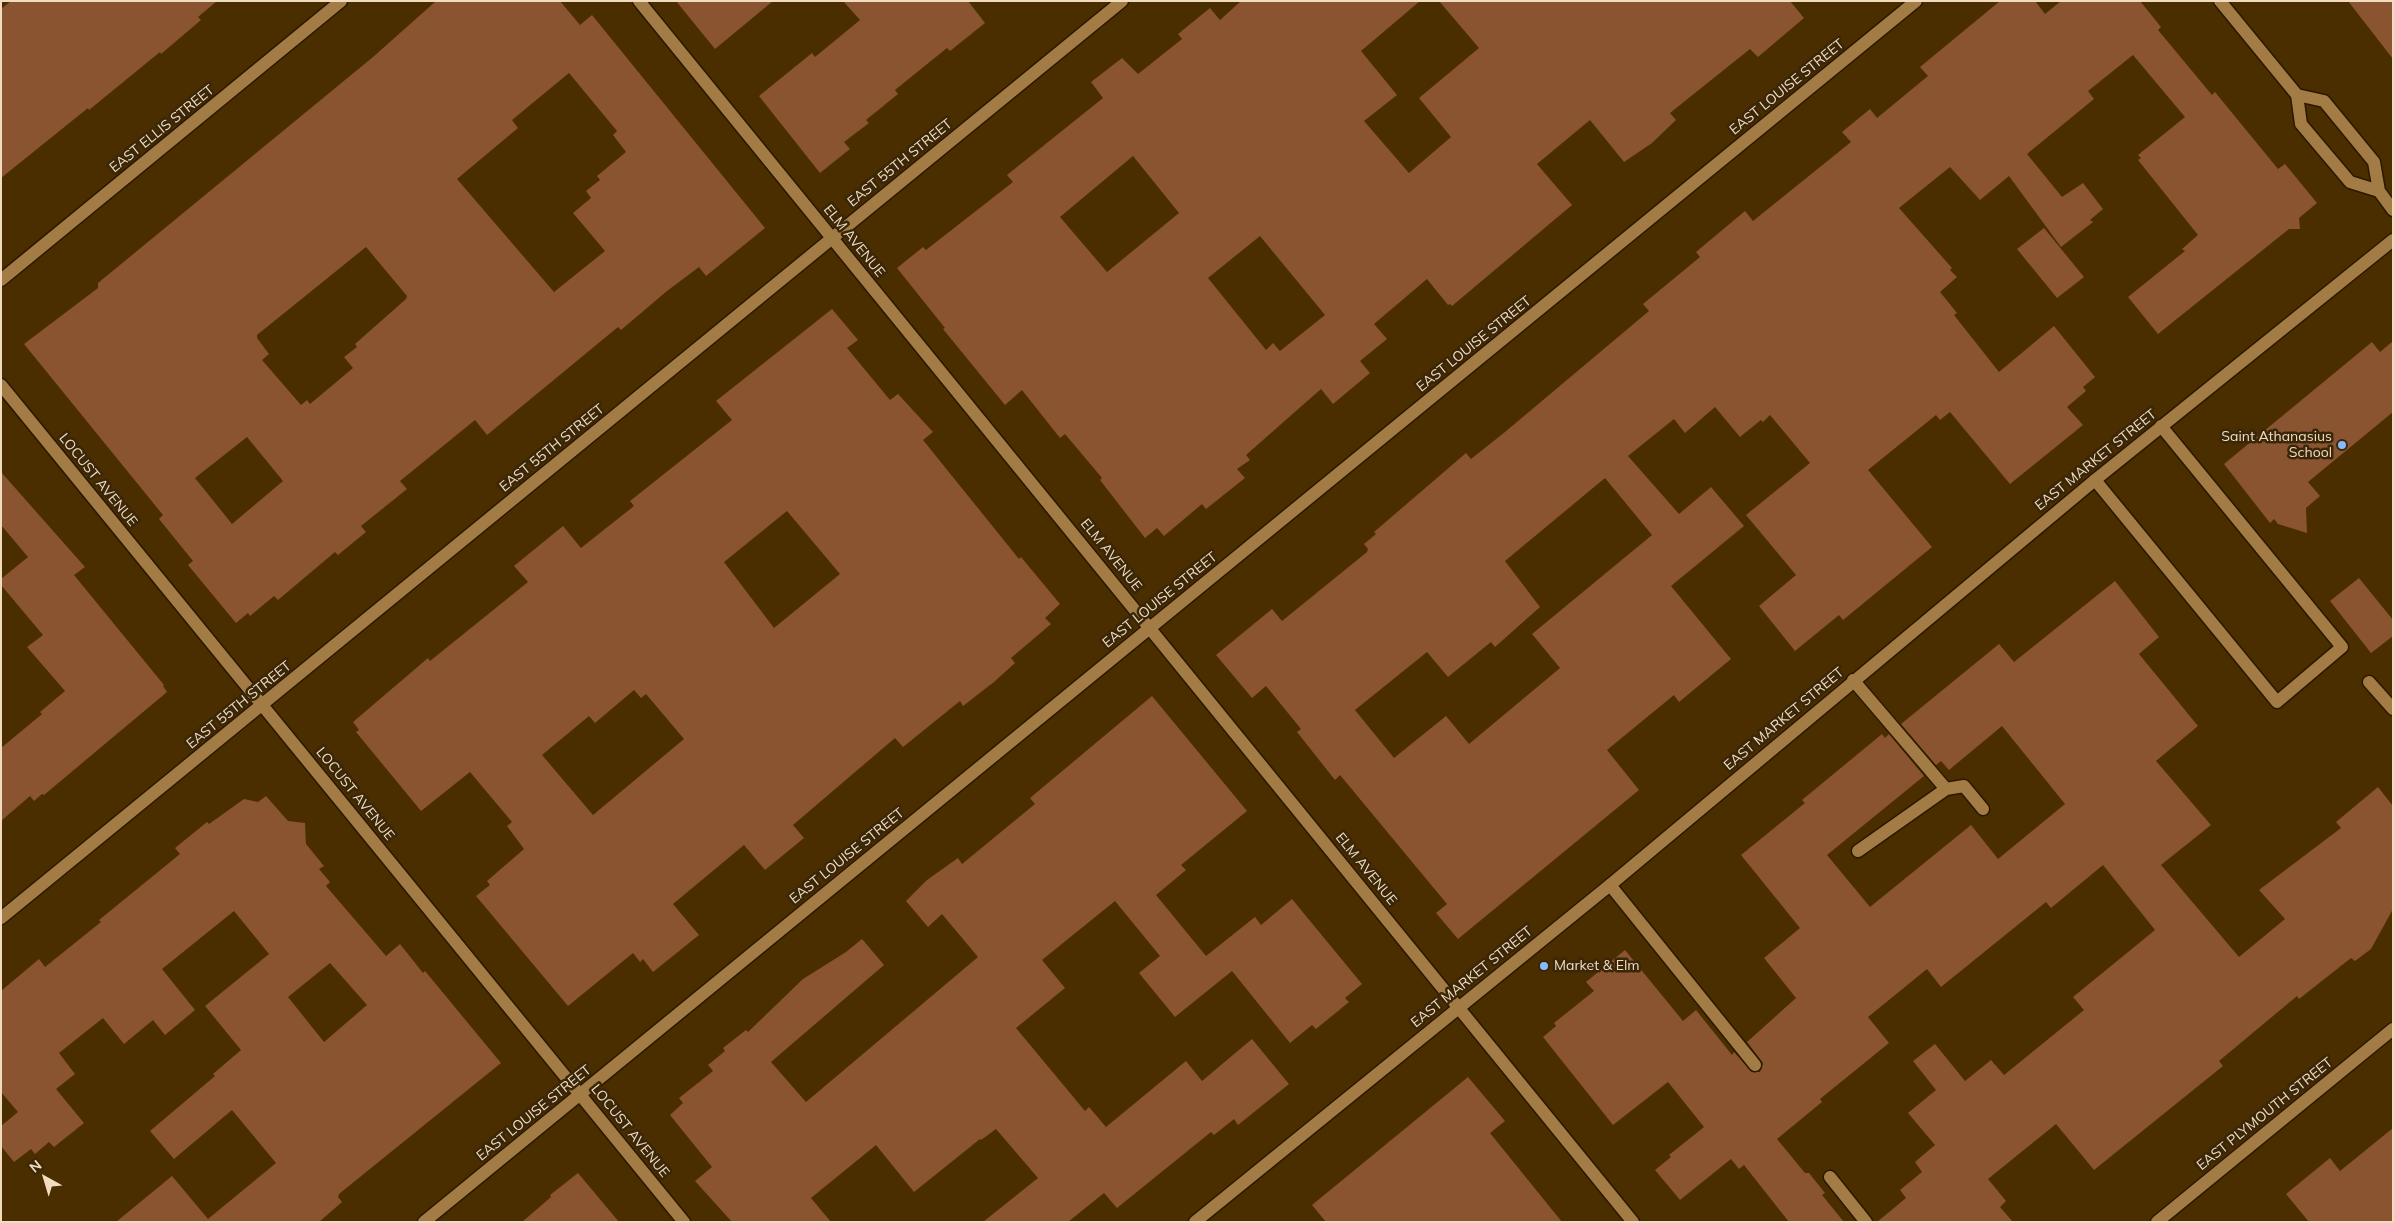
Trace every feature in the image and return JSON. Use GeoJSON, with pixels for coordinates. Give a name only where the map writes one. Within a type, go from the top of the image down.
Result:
{"type":"FeatureCollection","features":[{"type":"Feature","properties":{"kind":"street","name":"EAST ELLIS STREET"},"geometry":{"type":"LineString","coordinates":[[1,280],[341,1]]}},
{"type":"Feature","properties":{"kind":"street","name":"ELM AVENUE"},"geometry":{"type":"LineString","coordinates":[[639,1],[1633,1222]]}},
{"type":"Feature","properties":{"kind":"street","name":"EAST 55TH STREET"},"geometry":{"type":"LineString","coordinates":[[1,918],[1122,1]]}},
{"type":"Feature","properties":{"kind":"street","name":"EAST LOUISE STREET"},"geometry":{"type":"LineString","coordinates":[[424,1222],[1916,1]]}},
{"type":"Feature","properties":{"kind":"street"},"geometry":{"type":"LineString","coordinates":[[2220,1],[2297,96],[2301,124],[2350,182],[2379,191]]}},
{"type":"Feature","properties":{"kind":"street"},"geometry":{"type":"LineString","coordinates":[[2297,96],[2324,101],[2374,162],[2379,191],[2393,210]]}},
{"type":"Feature","properties":{"kind":"street","name":"EAST MARKET STREET"},"geometry":{"type":"LineString","coordinates":[[1195,1222],[1458,1006],[1610,885],[1853,680],[2095,480],[2393,240]]}},
{"type":"Feature","properties":{"kind":"street","name":"LOCUST AVENUE"},"geometry":{"type":"LineString","coordinates":[[1,385],[684,1222]]}},
{"type":"Feature","properties":{"kind":"street"},"geometry":{"type":"LineString","coordinates":[[2095,480],[2277,702],[2342,647],[2161,426]]}},
{"type":"Feature","properties":{"kind":"street"},"geometry":{"type":"LineString","coordinates":[[1853,680],[1946,789]]}},
{"type":"Feature","properties":{"kind":"street"},"geometry":{"type":"LineString","coordinates":[[2369,682],[2393,709]]}},
{"type":"Feature","properties":{"kind":"street"},"geometry":{"type":"LineString","coordinates":[[1858,851],[1946,789],[1964,786],[1984,809]]}},
{"type":"Feature","properties":{"kind":"street"},"geometry":{"type":"LineString","coordinates":[[1610,885],[1755,1065]]}},
{"type":"Feature","properties":{"kind":"street","name":"EAST PLYMOUTH STREET"},"geometry":{"type":"LineString","coordinates":[[2157,1222],[2393,1029]]}},
{"type":"Feature","properties":{"kind":"street"},"geometry":{"type":"LineString","coordinates":[[1830,1177],[1866,1222]]}},
{"type":"Feature","properties":{"kind":"building"},"geometry":{"type":"Polygon","coordinates":[[[11,1],[217,1],[198,17],[201,20],[161,54],[160,52],[1,178],[1,9],[11,1]]]}},
{"type":"Feature","properties":{"kind":"building"},"geometry":{"type":"Polygon","coordinates":[[[436,1],[560,1],[580,25],[592,15],[765,228],[706,276],[699,267],[621,330],[618,327],[487,435],[475,420],[400,481],[407,489],[361,526],[366,532],[338,555],[335,552],[278,600],[274,596],[250,616],[248,613],[236,623],[188,565],[193,561],[159,519],[163,515],[24,344],[98,288],[98,283],[373,57],[436,1]],[[569,73],[512,120],[518,128],[457,179],[554,292],[605,251],[573,213],[591,198],[586,191],[600,180],[597,176],[626,152],[613,135],[617,131],[569,73]],[[366,247],[257,335],[257,338],[269,354],[262,360],[301,405],[307,400],[310,404],[353,368],[344,357],[357,347],[355,344],[406,299],[407,296],[366,247]],[[247,437],[195,478],[232,524],[283,481],[247,437]]]}},
{"type":"Feature","properties":{"kind":"building"},"geometry":{"type":"Polygon","coordinates":[[[676,1],[773,1],[715,49],[676,1]]]}},
{"type":"Feature","properties":{"kind":"building"},"geometry":{"type":"Polygon","coordinates":[[[843,1],[968,1],[985,23],[950,51],[947,48],[895,90],[898,94],[866,120],[869,123],[844,142],[850,149],[820,173],[759,96],[812,53],[815,57],[860,20],[843,1]]]}},
{"type":"Feature","properties":{"kind":"building"},"geometry":{"type":"Polygon","coordinates":[[[1241,1],[1420,1],[1361,51],[1397,95],[1364,121],[1409,173],[1451,137],[1419,98],[1479,48],[1439,1],[1790,1],[1804,18],[1758,57],[1750,49],[1670,113],[1676,120],[1652,143],[1624,162],[1590,120],[1537,164],[1572,205],[1452,306],[1448,305],[1427,279],[1374,324],[1387,339],[1360,361],[1370,373],[1333,404],[1321,389],[1246,455],[1250,460],[1237,469],[1245,478],[1206,509],[1202,504],[1164,536],[1157,528],[1145,538],[1100,480],[1102,478],[1065,434],[1060,438],[1022,390],[1005,405],[943,329],[945,328],[897,268],[923,247],[926,250],[1013,182],[1007,175],[1103,98],[1091,82],[1122,58],[1138,74],[1182,39],[1178,34],[1210,8],[1220,20],[1241,1]],[[1133,156],[1060,217],[1107,272],[1179,213],[1133,156]],[[1260,236],[1208,278],[1266,350],[1273,343],[1280,351],[1325,315],[1260,236]]]}},
{"type":"Feature","properties":{"kind":"building"},"geometry":{"type":"Polygon","coordinates":[[[2000,1],[2035,1],[2045,14],[2061,1],[2140,1],[2161,27],[2158,30],[2212,95],[2215,92],[2278,169],[2285,164],[2317,203],[2299,218],[2300,229],[2289,229],[2158,334],[2128,297],[2185,251],[2182,249],[2198,235],[2138,160],[2141,158],[2138,155],[2185,117],[2133,55],[2088,91],[2094,99],[2027,154],[2062,197],[2083,183],[2103,209],[2090,220],[2093,222],[2061,247],[2009,176],[1980,200],[1950,167],[1899,208],[1952,268],[1950,270],[1957,277],[1940,292],[1957,313],[1954,315],[1999,372],[2054,326],[2095,377],[2083,387],[2086,391],[2067,407],[2083,425],[2010,484],[1950,412],[1940,420],[1936,415],[1868,470],[1932,547],[1843,620],[1839,615],[1795,651],[1759,606],[1796,575],[1746,515],[1810,463],[1770,415],[1763,422],[1761,420],[1740,437],[1715,407],[1685,433],[1674,419],[1628,456],[1679,514],[1711,487],[1744,526],[1671,586],[1731,659],[1679,702],[1674,695],[1607,750],[1639,790],[1458,939],[1436,913],[1447,904],[1340,775],[1335,780],[1297,732],[1301,729],[1266,686],[1252,698],[1216,655],[1272,609],[1282,621],[1367,552],[1368,549],[1364,544],[1376,534],[1374,532],[1466,453],[1471,459],[1649,311],[1643,304],[1700,257],[1696,252],[1745,211],[1753,221],[1851,142],[1842,132],[1870,109],[1877,118],[1928,76],[1920,67],[2000,1]],[[1605,478],[1505,561],[1540,607],[1495,647],[1491,642],[1448,677],[1427,652],[1355,710],[1394,758],[1446,716],[1469,744],[1560,668],[1532,634],[1652,535],[1605,478]]]}},
{"type":"Feature","properties":{"kind":"building"},"geometry":{"type":"Polygon","coordinates":[[[2348,1],[2393,1],[2393,59],[2348,1]]]}},
{"type":"Feature","properties":{"kind":"building"},"geometry":{"type":"Polygon","coordinates":[[[2044,228],[2084,277],[2057,298],[2017,249],[2044,228]]]}},
{"type":"Feature","properties":{"kind":"building"},"geometry":{"type":"Polygon","coordinates":[[[832,309],[858,340],[847,348],[890,400],[898,394],[933,432],[923,440],[1019,559],[1021,557],[1060,604],[1045,618],[1051,624],[1011,658],[1015,663],[994,682],[963,706],[960,701],[903,747],[895,738],[793,825],[804,838],[765,870],[744,845],[673,904],[699,935],[653,972],[643,959],[640,962],[633,953],[568,1006],[476,896],[490,885],[487,881],[524,849],[507,826],[512,822],[470,772],[421,811],[356,732],[359,730],[353,722],[428,658],[430,661],[528,582],[514,566],[563,526],[581,548],[634,506],[630,501],[732,420],[716,401],[832,309]],[[787,511],[724,562],[774,628],[840,574],[787,511]],[[634,690],[595,723],[589,716],[542,755],[593,815],[684,739],[646,694],[641,698],[634,690]]]}},
{"type":"Feature","properties":{"kind":"building"},"geometry":{"type":"Polygon","coordinates":[[[2393,341],[2393,412],[2308,482],[2320,496],[2306,508],[2307,533],[2278,524],[2274,519],[2270,523],[2224,464],[2372,342],[2380,352],[2393,341]]]}},
{"type":"Feature","properties":{"kind":"building"},"geometry":{"type":"Polygon","coordinates":[[[1,472],[85,567],[74,575],[164,685],[167,692],[44,795],[42,794],[34,801],[30,796],[1,821],[1,748],[42,714],[40,712],[65,691],[27,647],[43,635],[1,585],[1,579],[28,557],[1,525],[1,472]]]}},
{"type":"Feature","properties":{"kind":"building"},"geometry":{"type":"Polygon","coordinates":[[[2359,578],[2393,620],[2393,636],[2371,653],[2330,601],[2359,578]]]}},
{"type":"Feature","properties":{"kind":"building"},"geometry":{"type":"Polygon","coordinates":[[[2115,581],[2159,637],[2139,654],[2198,726],[2156,761],[2211,825],[2161,865],[2239,957],[2285,919],[2259,890],[2341,828],[2336,822],[2378,787],[2393,806],[2393,909],[2371,949],[2355,961],[2351,958],[2299,999],[2297,996],[2219,1061],[2223,1066],[2094,1170],[2056,1124],[1988,1179],[2006,1201],[2000,1207],[2013,1222],[1877,1222],[1906,1198],[1900,1190],[1922,1172],[1915,1162],[1935,1145],[1908,1113],[1936,1090],[1913,1061],[1935,1044],[1965,1081],[1991,1060],[2004,1075],[2084,1010],[2073,997],[2155,930],[2103,865],[2051,908],[2046,902],[1941,987],[1927,969],[1868,1017],[1889,1043],[1820,1099],[1822,1102],[1777,1139],[1805,1173],[1809,1173],[1825,1193],[1822,1195],[1844,1222],[1789,1222],[1744,1165],[1739,1169],[1731,1159],[1680,1200],[1655,1170],[1671,1157],[1669,1155],[1704,1127],[1668,1082],[1613,1125],[1543,1037],[1556,1026],[1554,1023],[1594,991],[1586,982],[1625,950],[1683,1021],[1696,1010],[1732,1055],[1734,1052],[1752,1072],[1760,1072],[1763,1063],[1747,1042],[1796,998],[1764,958],[1800,928],[1741,855],[1805,803],[1802,800],[1882,734],[1885,738],[1889,734],[1924,776],[1827,855],[1870,907],[1971,825],[1998,859],[2065,804],[2002,726],[1949,770],[1941,761],[1936,765],[1901,724],[1999,644],[2014,662],[2115,581]]]}},
{"type":"Feature","properties":{"kind":"building"},"geometry":{"type":"Polygon","coordinates":[[[1152,696],[1247,811],[1181,865],[1186,870],[1156,895],[1206,956],[1255,917],[1261,925],[1292,899],[1362,984],[1345,998],[1349,1002],[1316,1029],[1312,1025],[1290,1043],[1232,971],[1175,1017],[1139,973],[1160,956],[1115,901],[1042,960],[1065,988],[1016,1028],[1085,1111],[1089,1107],[1106,1127],[1186,1061],[1202,1081],[1252,1039],[1289,1084],[1238,1125],[1234,1119],[1214,1135],[1211,1132],[1117,1208],[1104,1193],[1068,1222],[983,1222],[1038,1178],[996,1129],[980,1139],[914,1192],[876,1145],[811,1198],[831,1222],[732,1222],[695,1181],[712,1167],[670,1115],[683,1103],[679,1098],[713,1071],[708,1065],[725,1051],[723,1048],[746,1030],[748,1032],[803,979],[846,952],[862,939],[884,965],[771,1062],[806,1102],[978,957],[942,914],[928,927],[906,901],[927,880],[958,858],[962,864],[1035,804],[1030,798],[1152,696]]]}},
{"type":"Feature","properties":{"kind":"building"},"geometry":{"type":"Polygon","coordinates":[[[266,796],[288,821],[305,823],[306,844],[324,866],[319,869],[330,882],[326,886],[386,956],[400,944],[423,973],[425,971],[501,1063],[339,1194],[338,1197],[342,1202],[319,1222],[116,1222],[172,1176],[208,1219],[276,1163],[232,1110],[174,1159],[150,1131],[215,1076],[213,1074],[241,1050],[205,1006],[269,954],[234,911],[162,969],[195,1010],[165,1035],[153,1020],[124,1044],[103,1018],[59,1053],[75,1074],[56,1089],[84,1123],[54,1147],[49,1142],[35,1154],[31,1149],[14,1162],[1,1146],[1,1126],[18,1112],[1,1092],[1,991],[39,959],[45,967],[101,922],[99,920],[180,854],[175,848],[207,822],[209,824],[244,799],[258,802],[266,796]],[[330,963],[288,997],[324,1042],[367,1005],[330,963]]]}},
{"type":"Feature","properties":{"kind":"building"},"geometry":{"type":"Polygon","coordinates":[[[1468,1077],[1505,1121],[1490,1133],[1562,1222],[1326,1222],[1312,1205],[1468,1077]]]}},
{"type":"Feature","properties":{"kind":"building"},"geometry":{"type":"Polygon","coordinates":[[[2393,1128],[2393,1222],[2309,1222],[2286,1194],[2330,1158],[2340,1171],[2393,1128]]]}},
{"type":"Feature","properties":{"kind":"building"},"geometry":{"type":"Polygon","coordinates":[[[578,1173],[619,1222],[522,1222],[551,1197],[550,1195],[578,1173]]]}},
{"type":"Feature","properties":{"kind":"place","name":"Saint Athanasius School"},"geometry":{"type":"Point","coordinates":[2342,445]}},
{"type":"Feature","properties":{"kind":"place","name":"Market & Elm"},"geometry":{"type":"Point","coordinates":[1544,966]}}]}
